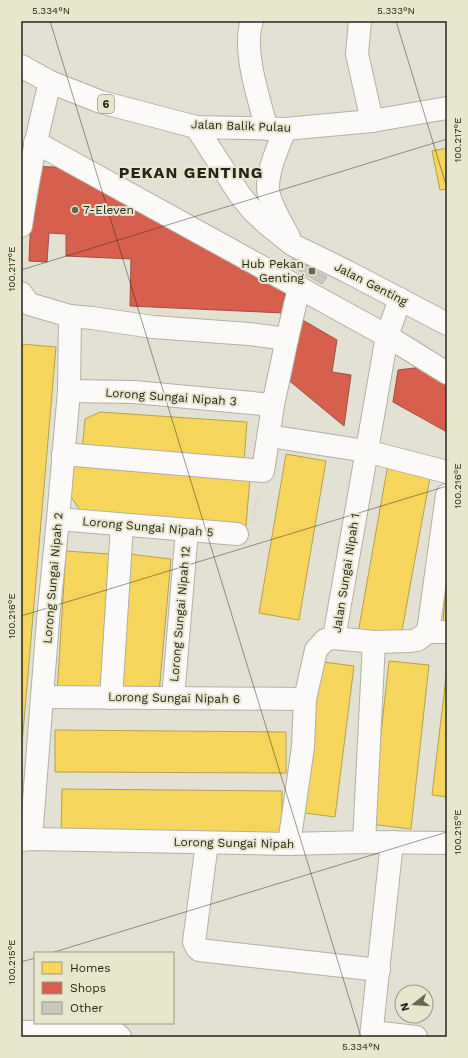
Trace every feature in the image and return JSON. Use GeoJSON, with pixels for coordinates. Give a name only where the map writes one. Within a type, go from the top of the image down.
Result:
{"type":"FeatureCollection","features":[{"type":"Feature","properties":{"kind":"street"},"geometry":{"type":"LineString","coordinates":[[252,21],[249,28],[248,47],[256,89],[276,129],[268,193],[274,210],[293,245]]}},
{"type":"Feature","properties":{"kind":"street"},"geometry":{"type":"LineString","coordinates":[[360,21],[357,54],[372,121]]}},
{"type":"Feature","properties":{"kind":"street","name":"Jalan Balik Pulau"},"geometry":{"type":"LineString","coordinates":[[21,66],[50,82],[101,102],[196,127],[276,129],[372,121],[447,108]]}},
{"type":"Feature","properties":{"kind":"street"},"geometry":{"type":"LineString","coordinates":[[21,226],[35,142],[50,82]]}},
{"type":"Feature","properties":{"kind":"street","name":"Jalan Genting"},"geometry":{"type":"LineString","coordinates":[[196,127],[240,195],[253,211],[293,245],[447,324]]}},
{"type":"Feature","properties":{"kind":"street"},"geometry":{"type":"LineString","coordinates":[[35,142],[387,336],[447,373]]}},
{"type":"Feature","properties":{"kind":"street"},"geometry":{"type":"LineString","coordinates":[[63,454],[263,471],[273,406],[299,288]]}},
{"type":"Feature","properties":{"kind":"street"},"geometry":{"type":"LineString","coordinates":[[21,293],[29,304],[70,316],[100,318],[152,327],[248,334],[287,339]]}},
{"type":"Feature","properties":{"kind":"street","name":"Jalan Sungai Nipah 1"},"geometry":{"type":"LineString","coordinates":[[400,299],[387,336],[334,638],[374,642],[411,641],[437,632]]}},
{"type":"Feature","properties":{"kind":"street","name":"Lorong Sungai Nipah 2"},"geometry":{"type":"LineString","coordinates":[[26,840],[42,697],[69,391],[70,316]]}},
{"type":"Feature","properties":{"kind":"street","name":"Lorong Sungai Nipah 3"},"geometry":{"type":"LineString","coordinates":[[69,391],[134,392],[273,406]]}},
{"type":"Feature","properties":{"kind":"street"},"geometry":{"type":"LineString","coordinates":[[269,436],[366,450],[447,472]]}},
{"type":"Feature","properties":{"kind":"street"},"geometry":{"type":"LineString","coordinates":[[437,632],[447,495]]}},
{"type":"Feature","properties":{"kind":"street","name":"Lorong Sungai Nipah 5"},"geometry":{"type":"LineString","coordinates":[[58,519],[237,534]]}},
{"type":"Feature","properties":{"kind":"street"},"geometry":{"type":"LineString","coordinates":[[112,698],[122,525]]}},
{"type":"Feature","properties":{"kind":"street","name":"Lorong Sungai Nipah 12"},"geometry":{"type":"LineString","coordinates":[[173,698],[187,530]]}},
{"type":"Feature","properties":{"kind":"street"},"geometry":{"type":"LineString","coordinates":[[289,844],[303,747],[305,700],[316,650],[325,640],[334,638]]}},
{"type":"Feature","properties":{"kind":"street"},"geometry":{"type":"LineString","coordinates":[[364,842],[374,642]]}},
{"type":"Feature","properties":{"kind":"street","name":"Lorong Sungai Nipah 6"},"geometry":{"type":"LineString","coordinates":[[42,697],[305,700]]}},
{"type":"Feature","properties":{"kind":"street","name":"Lorong Sungai Nipah"},"geometry":{"type":"LineString","coordinates":[[26,840],[289,844],[364,842],[447,843]]}},
{"type":"Feature","properties":{"kind":"street"},"geometry":{"type":"LineString","coordinates":[[207,842],[194,942],[199,950],[379,970]]}},
{"type":"Feature","properties":{"kind":"street"},"geometry":{"type":"LineString","coordinates":[[392,842],[372,1035],[416,1037]]}},
{"type":"Feature","properties":{"kind":"street"},"geometry":{"type":"LineString","coordinates":[[21,1032],[111,1031],[120,1037]]}},
{"type":"Feature","properties":{"kind":"path"},"geometry":{"type":"LineString","coordinates":[[237,534],[245,532],[250,528],[254,520],[263,471]]}},
{"type":"Feature","properties":{"kind":"building: Homes"},"geometry":{"type":"Polygon","coordinates":[[[447,148],[447,189],[440,190],[432,151],[447,148]]]}},
{"type":"Feature","properties":{"kind":"building: Homes"},"geometry":{"type":"Polygon","coordinates":[[[21,344],[56,347],[21,756],[21,344]]]}},
{"type":"Feature","properties":{"kind":"building: Homes"},"geometry":{"type":"Polygon","coordinates":[[[100,412],[247,422],[244,462],[82,451],[85,419],[100,412]]]}},
{"type":"Feature","properties":{"kind":"building: Homes"},"geometry":{"type":"Polygon","coordinates":[[[286,454],[326,461],[299,620],[259,613],[286,454]]]}},
{"type":"Feature","properties":{"kind":"building: Homes"},"geometry":{"type":"Polygon","coordinates":[[[73,461],[250,477],[246,526],[81,512],[70,495],[73,461]]]}},
{"type":"Feature","properties":{"kind":"building: Homes"},"geometry":{"type":"Polygon","coordinates":[[[388,464],[431,472],[400,641],[358,633],[388,464]]]}},
{"type":"Feature","properties":{"kind":"building: Homes"},"geometry":{"type":"Polygon","coordinates":[[[66,551],[109,554],[100,695],[57,693],[66,551]]]}},
{"type":"Feature","properties":{"kind":"building: Homes"},"geometry":{"type":"Polygon","coordinates":[[[129,554],[171,559],[159,693],[116,689],[129,554]]]}},
{"type":"Feature","properties":{"kind":"building: Homes"},"geometry":{"type":"Polygon","coordinates":[[[447,568],[447,623],[443,623],[447,568]]]}},
{"type":"Feature","properties":{"kind":"building: Homes"},"geometry":{"type":"Polygon","coordinates":[[[316,661],[354,666],[335,817],[297,812],[316,661]]]}},
{"type":"Feature","properties":{"kind":"building: Homes"},"geometry":{"type":"Polygon","coordinates":[[[389,661],[429,665],[411,829],[371,824],[389,661]]]}},
{"type":"Feature","properties":{"kind":"building: Homes"},"geometry":{"type":"Polygon","coordinates":[[[447,669],[447,797],[432,795],[447,669]]]}},
{"type":"Feature","properties":{"kind":"building: Homes"},"geometry":{"type":"Polygon","coordinates":[[[55,730],[286,732],[286,773],[55,772],[55,730]]]}},
{"type":"Feature","properties":{"kind":"building: Homes"},"geometry":{"type":"Polygon","coordinates":[[[62,789],[282,791],[282,834],[61,832],[62,789]]]}},
{"type":"Feature","properties":{"kind":"building: Shops"},"geometry":{"type":"Polygon","coordinates":[[[33,166],[72,168],[285,287],[284,313],[130,306],[131,259],[66,256],[66,234],[49,233],[47,262],[29,261],[33,166]]]}},
{"type":"Feature","properties":{"kind":"building: Shops"},"geometry":{"type":"Polygon","coordinates":[[[294,315],[337,340],[332,372],[351,375],[344,426],[286,378],[294,315]]]}},
{"type":"Feature","properties":{"kind":"building: Shops"},"geometry":{"type":"Polygon","coordinates":[[[422,367],[447,382],[447,432],[393,402],[398,370],[422,367]]]}},
{"type":"Feature","properties":{"kind":"building: Other"},"geometry":{"type":"Polygon","coordinates":[[[293,258],[327,277],[322,284],[289,265],[293,258]]]}},
{"type":"Feature","properties":{"kind":"place","name":"7-Eleven"},"geometry":{"type":"Point","coordinates":[75,210]}},
{"type":"Feature","properties":{"kind":"place","name":"Hub Pekan Genting"},"geometry":{"type":"Point","coordinates":[312,271]}},
{"type":"Feature","properties":{"kind":"district","name":"PEKAN GENTING"},"geometry":{"type":"Point","coordinates":[191,172]}}]}
